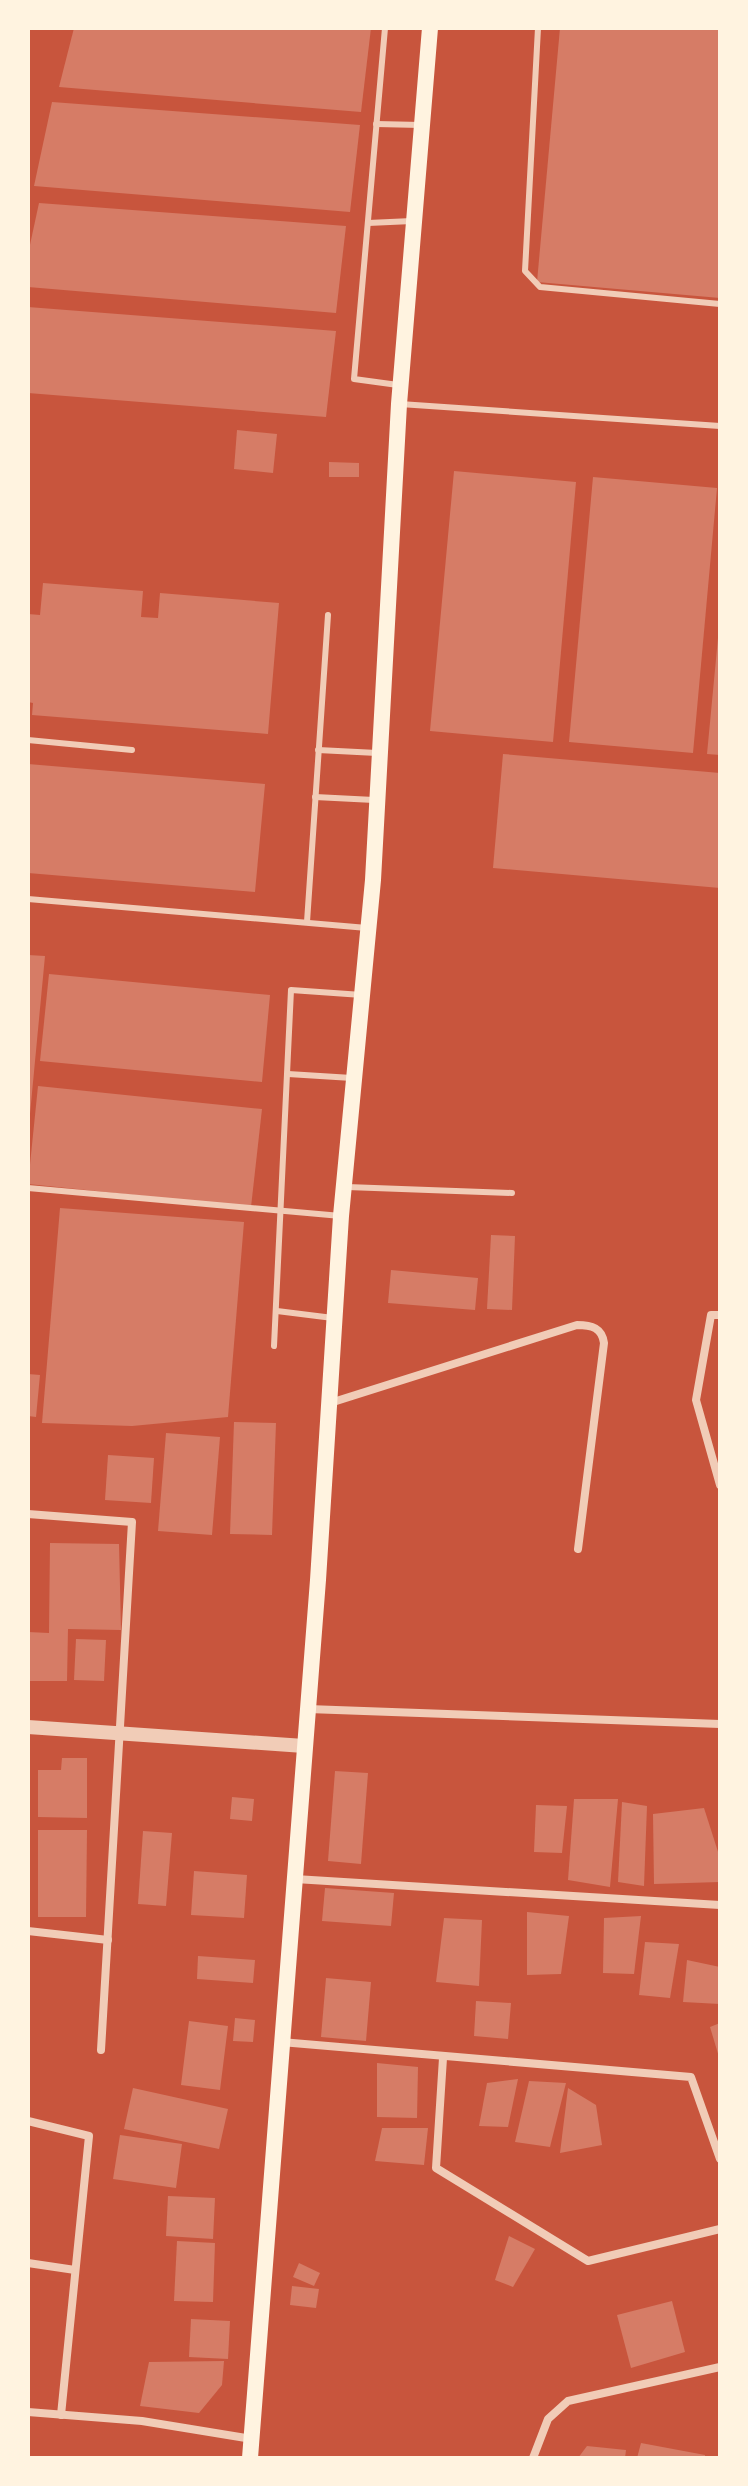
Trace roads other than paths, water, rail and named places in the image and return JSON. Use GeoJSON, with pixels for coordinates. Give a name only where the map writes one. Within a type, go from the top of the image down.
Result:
{"type":"FeatureCollection","features":[{"type":"Feature","properties":{"kind":"main road"},"geometry":{"type":"LineString","coordinates":[[250,2458],[308,1709],[341,1216],[369,928],[399,404],[430,28]]}},
{"type":"Feature","properties":{"kind":"street"},"geometry":{"type":"LineString","coordinates":[[720,1315],[711,1315],[696,1400],[720,1485]]}},
{"type":"Feature","properties":{"kind":"street"},"geometry":{"type":"LineString","coordinates":[[329,1403],[577,1325],[593,1326],[604,1343],[578,1549]]}},
{"type":"Feature","properties":{"kind":"street"},"geometry":{"type":"LineString","coordinates":[[28,1514],[132,1522],[101,2050]]}},
{"type":"Feature","properties":{"kind":"street"},"geometry":{"type":"LineString","coordinates":[[308,1709],[720,1724]]}},
{"type":"Feature","properties":{"kind":"street"},"geometry":{"type":"LineString","coordinates":[[28,1727],[304,1746]]}},
{"type":"Feature","properties":{"kind":"street"},"geometry":{"type":"LineString","coordinates":[[295,1879],[720,1905]]}},
{"type":"Feature","properties":{"kind":"street"},"geometry":{"type":"LineString","coordinates":[[28,1931],[108,1940]]}},
{"type":"Feature","properties":{"kind":"street"},"geometry":{"type":"LineString","coordinates":[[281,2042],[691,2077],[720,2159]]}},
{"type":"Feature","properties":{"kind":"street"},"geometry":{"type":"LineString","coordinates":[[443,2058],[436,2168],[588,2261],[720,2229]]}},
{"type":"Feature","properties":{"kind":"street"},"geometry":{"type":"LineString","coordinates":[[28,2121],[89,2136],[61,2415]]}},
{"type":"Feature","properties":{"kind":"street"},"geometry":{"type":"LineString","coordinates":[[28,2263],[75,2270]]}},
{"type":"Feature","properties":{"kind":"street"},"geometry":{"type":"LineString","coordinates":[[533,2458],[548,2419],[568,2401],[720,2367]]}},
{"type":"Feature","properties":{"kind":"street"},"geometry":{"type":"LineString","coordinates":[[28,2412],[142,2421],[252,2439]]}},
{"type":"Feature","properties":{"kind":"lane"},"geometry":{"type":"LineString","coordinates":[[385,28],[354,379],[401,385]]}},
{"type":"Feature","properties":{"kind":"lane"},"geometry":{"type":"LineString","coordinates":[[538,28],[525,271],[540,287],[720,304]]}},
{"type":"Feature","properties":{"kind":"lane"},"geometry":{"type":"LineString","coordinates":[[376,124],[422,125]]}},
{"type":"Feature","properties":{"kind":"lane"},"geometry":{"type":"LineString","coordinates":[[368,223],[414,221]]}},
{"type":"Feature","properties":{"kind":"lane"},"geometry":{"type":"LineString","coordinates":[[399,404],[720,426]]}},
{"type":"Feature","properties":{"kind":"lane"},"geometry":{"type":"LineString","coordinates":[[307,922],[328,615]]}},
{"type":"Feature","properties":{"kind":"lane"},"geometry":{"type":"LineString","coordinates":[[28,740],[132,750]]}},
{"type":"Feature","properties":{"kind":"lane"},"geometry":{"type":"LineString","coordinates":[[318,750],[380,753]]}},
{"type":"Feature","properties":{"kind":"lane"},"geometry":{"type":"LineString","coordinates":[[315,797],[378,800]]}},
{"type":"Feature","properties":{"kind":"lane"},"geometry":{"type":"LineString","coordinates":[[28,899],[369,928]]}},
{"type":"Feature","properties":{"kind":"lane"},"geometry":{"type":"LineString","coordinates":[[274,1346],[291,990],[362,995]]}},
{"type":"Feature","properties":{"kind":"lane"},"geometry":{"type":"LineString","coordinates":[[288,1074],[354,1078]]}},
{"type":"Feature","properties":{"kind":"lane"},"geometry":{"type":"LineString","coordinates":[[344,1187],[512,1193]]}},
{"type":"Feature","properties":{"kind":"lane"},"geometry":{"type":"LineString","coordinates":[[28,1188],[341,1216]]}},
{"type":"Feature","properties":{"kind":"lane"},"geometry":{"type":"LineString","coordinates":[[277,1311],[335,1318]]}}]}
